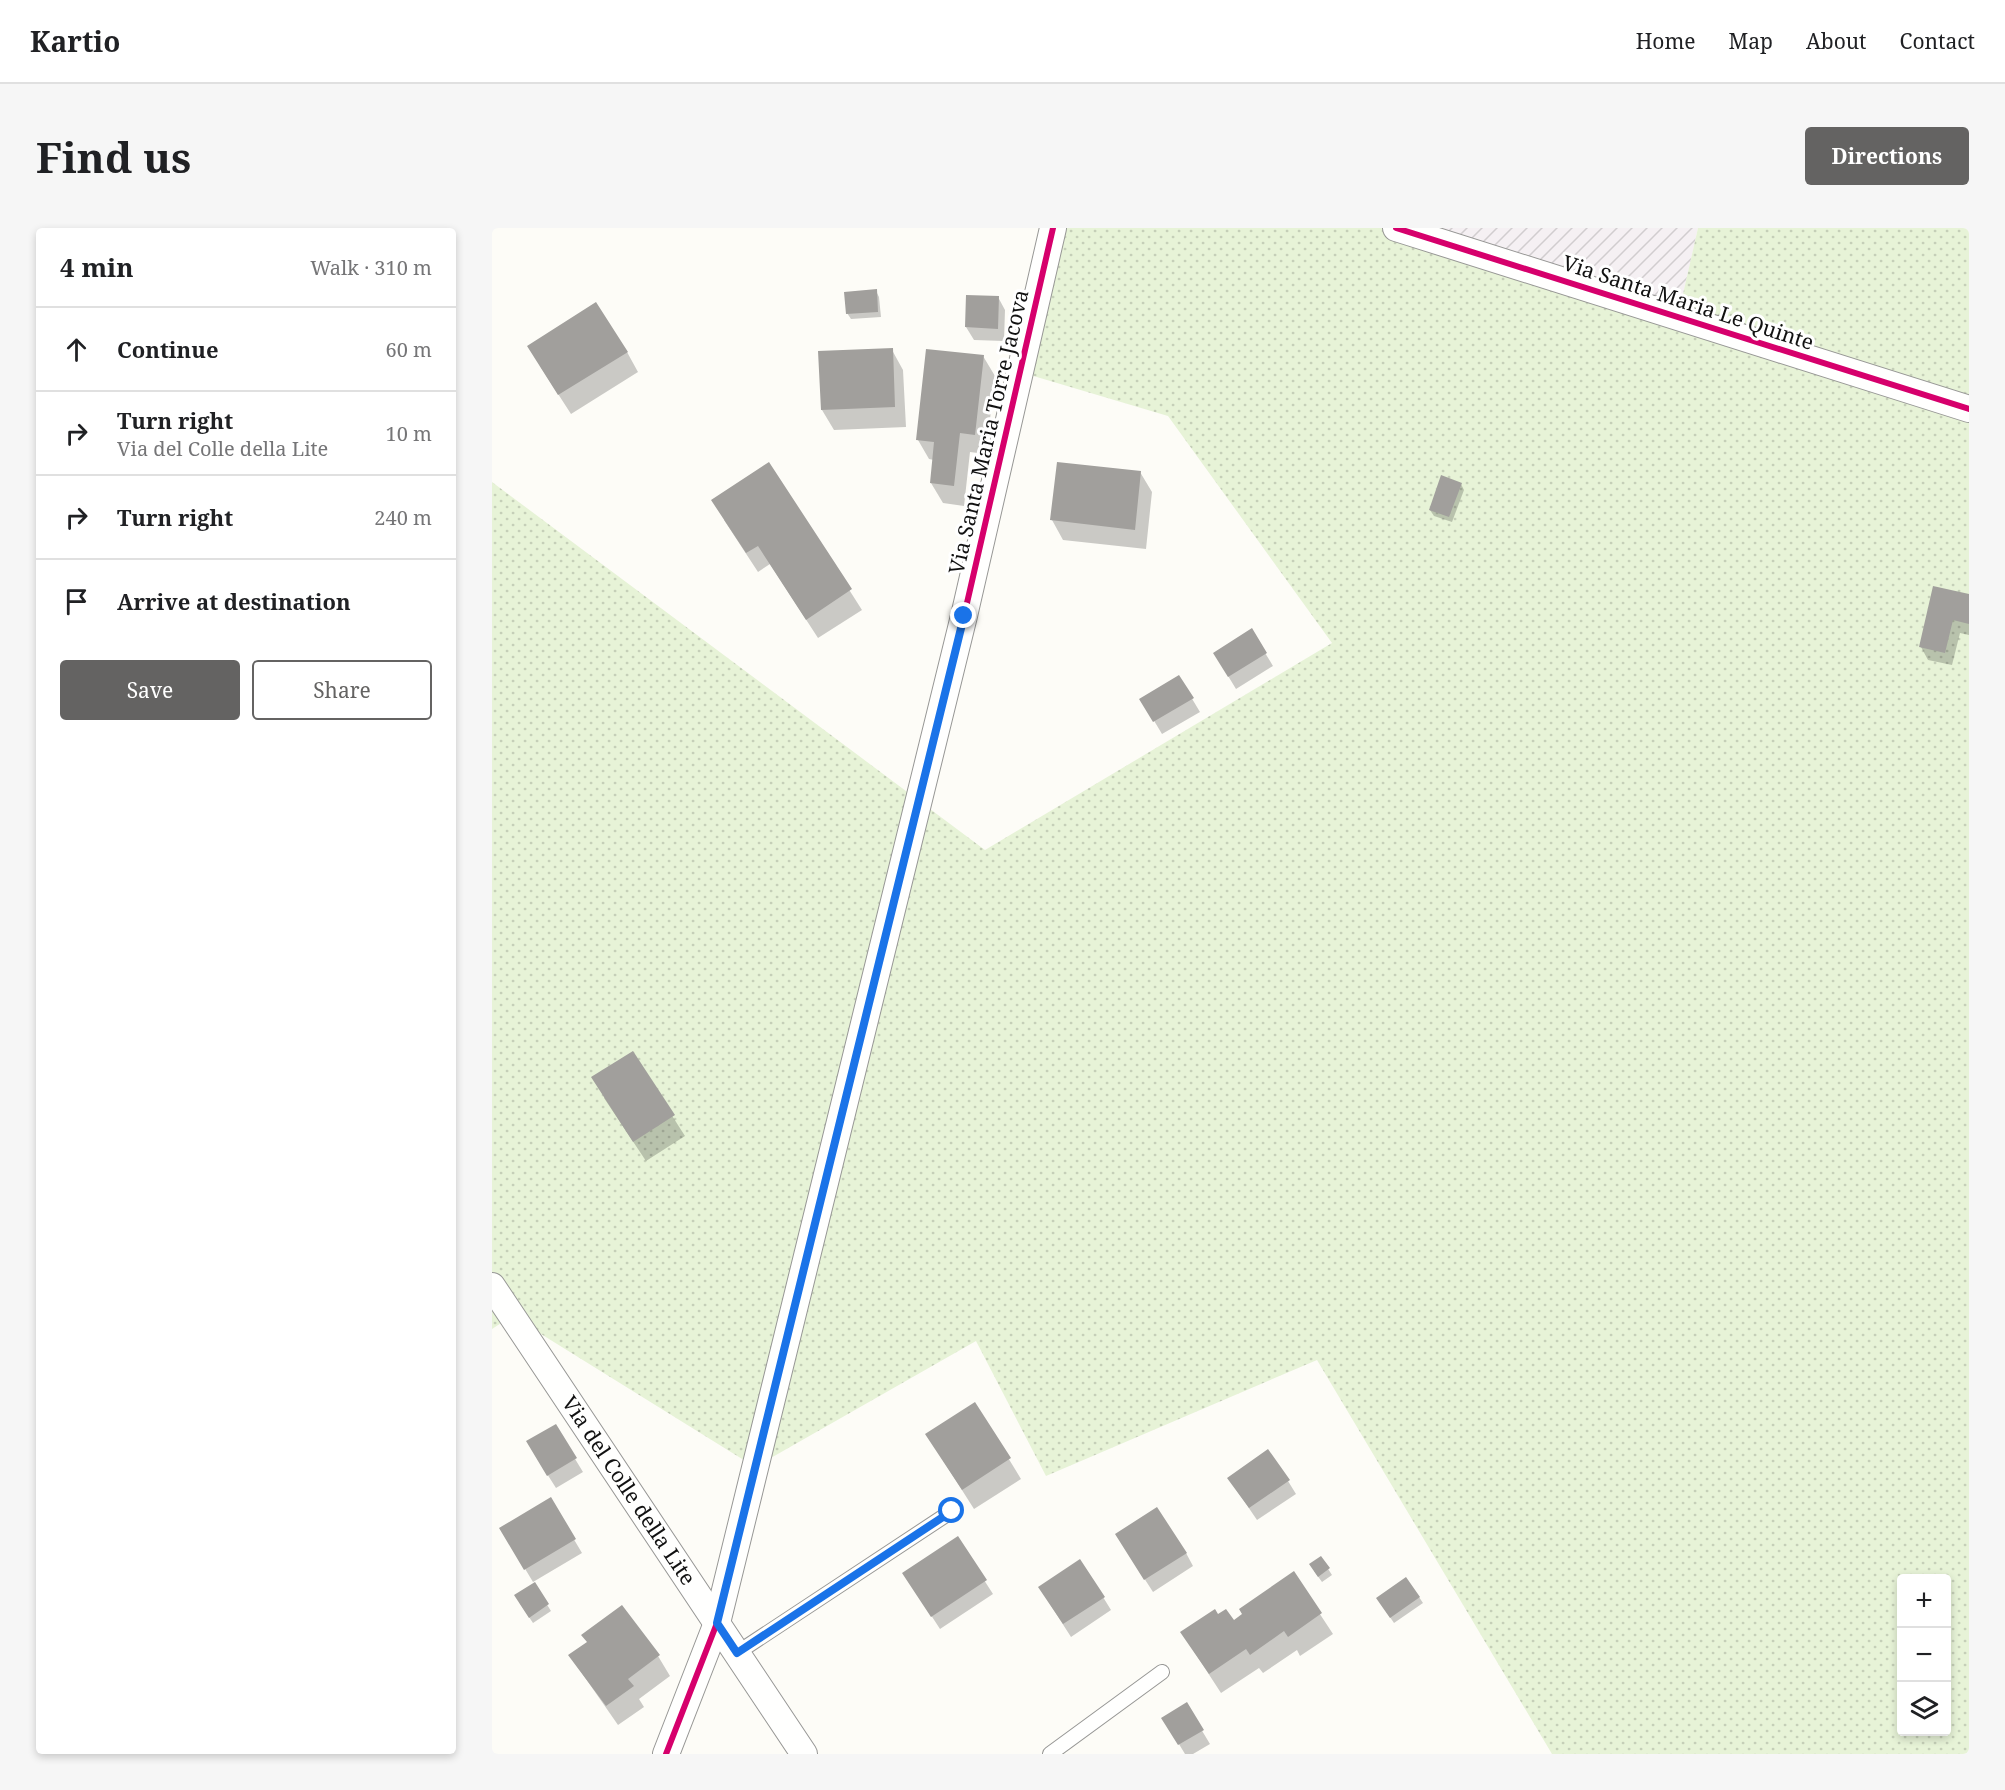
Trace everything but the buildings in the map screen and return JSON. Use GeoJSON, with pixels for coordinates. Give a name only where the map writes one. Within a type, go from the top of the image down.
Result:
{"type":"FeatureCollection","features":[{"type":"Feature","properties":{"kind":"street","name":"Via Santa Maria Torre Jacova"},"geometry":{"type":"LineString","coordinates":[[666,1754],[717,1623],[964,616],[1053,228]]}},
{"type":"Feature","properties":{"kind":"street","name":"Via Santa Maria Le Quinte"},"geometry":{"type":"LineString","coordinates":[[1396,228],[1969,409]]}},
{"type":"Feature","properties":{"kind":"street","name":"Via del Colle della Lite"},"geometry":{"type":"LineString","coordinates":[[492,1286],[804,1754]]}},
{"type":"Feature","properties":{"kind":"lane"},"geometry":{"type":"LineString","coordinates":[[737,1653],[952,1511]]}},
{"type":"Feature","properties":{"kind":"lane"},"geometry":{"type":"LineString","coordinates":[[1050,1754],[1162,1672]]}},
{"type":"Feature","properties":{"kind":"shaded area"},"geometry":{"type":"Polygon","coordinates":[[[1396,228],[1698,228],[1678,317],[1396,228]]]}},
{"type":"Feature","properties":{"kind":"green space"},"geometry":{"type":"Polygon","coordinates":[[[1053,228],[1396,228],[1678,316],[1698,228],[1969,228],[1969,1754],[1552,1754],[1317,1360],[1046,1476],[976,1341],[755,1467],[512,1316],[492,1329],[492,482],[985,850],[1332,643],[1168,416],[1020,372],[1053,228]]]}},
{"type":"Feature","properties":{"kind":"cycle path"},"geometry":{"type":"LineString","coordinates":[[666,1754],[717,1623],[964,616],[1053,228]]}},
{"type":"Feature","properties":{"kind":"cycle path"},"geometry":{"type":"LineString","coordinates":[[1396,228],[1969,409]]}},
{"type":"Feature","properties":{"kind":"route"},"geometry":{"type":"LineString","coordinates":[[952,1511],[737,1653],[717,1623],[964,616]]}}]}
